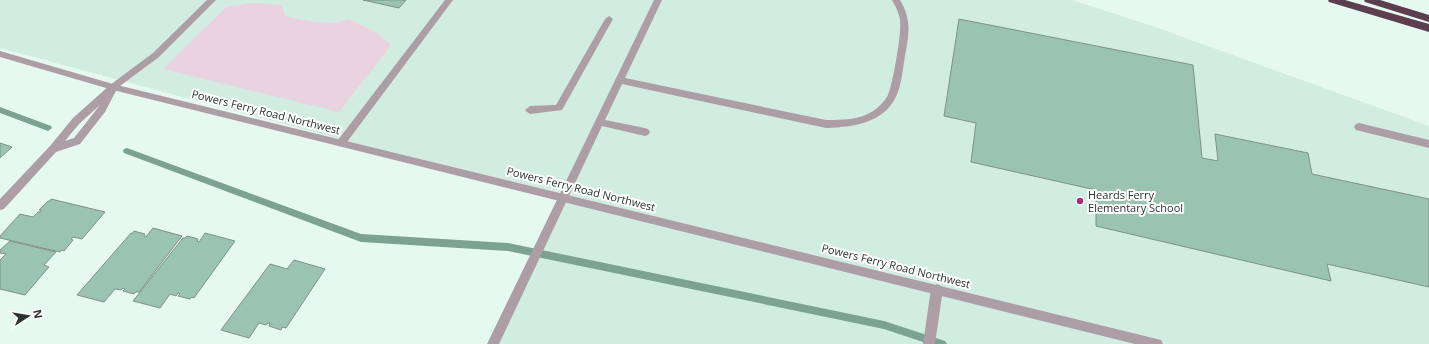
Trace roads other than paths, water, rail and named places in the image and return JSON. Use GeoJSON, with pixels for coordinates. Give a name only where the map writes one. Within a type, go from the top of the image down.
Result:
{"type":"FeatureCollection","features":[{"type":"Feature","properties":{"kind":"highway"},"geometry":{"type":"LineString","coordinates":[[1332,0],[1429,28]]}},
{"type":"Feature","properties":{"kind":"highway"},"geometry":{"type":"LineString","coordinates":[[1369,0],[1429,19]]}},
{"type":"Feature","properties":{"kind":"street"},"geometry":{"type":"LineString","coordinates":[[0,206],[53,149],[76,121],[113,87],[156,55],[212,0]]}},
{"type":"Feature","properties":{"kind":"street"},"geometry":{"type":"LineString","coordinates":[[341,143],[449,0]]}},
{"type":"Feature","properties":{"kind":"street"},"geometry":{"type":"LineString","coordinates":[[493,344],[658,0]]}},
{"type":"Feature","properties":{"kind":"street"},"geometry":{"type":"LineString","coordinates":[[619,80],[826,124],[861,121],[882,109],[890,100],[894,87],[905,23],[904,12],[896,0]]}},
{"type":"Feature","properties":{"kind":"street"},"geometry":{"type":"LineString","coordinates":[[530,110],[559,108],[609,19]]}},
{"type":"Feature","properties":{"kind":"street","name":"Powers Ferry Road Northwest"},"geometry":{"type":"LineString","coordinates":[[0,54],[113,87],[1157,344]]}},
{"type":"Feature","properties":{"kind":"street"},"geometry":{"type":"LineString","coordinates":[[53,149],[77,141],[102,110],[113,87]]}},
{"type":"Feature","properties":{"kind":"street"},"geometry":{"type":"LineString","coordinates":[[599,122],[645,132]]}},
{"type":"Feature","properties":{"kind":"street"},"geometry":{"type":"LineString","coordinates":[[1358,127],[1429,144]]}},
{"type":"Feature","properties":{"kind":"street"},"geometry":{"type":"LineString","coordinates":[[929,344],[937,289]]}},
{"type":"Feature","properties":{"kind":"waterway"},"geometry":{"type":"LineString","coordinates":[[0,110],[48,128]]}},
{"type":"Feature","properties":{"kind":"waterway"},"geometry":{"type":"LineString","coordinates":[[127,151],[361,238],[508,247],[884,325],[942,344]]}},
{"type":"Feature","properties":{"kind":"place","name":"Heards Ferry Elementary School"},"geometry":{"type":"Point","coordinates":[1080,201]}}]}
